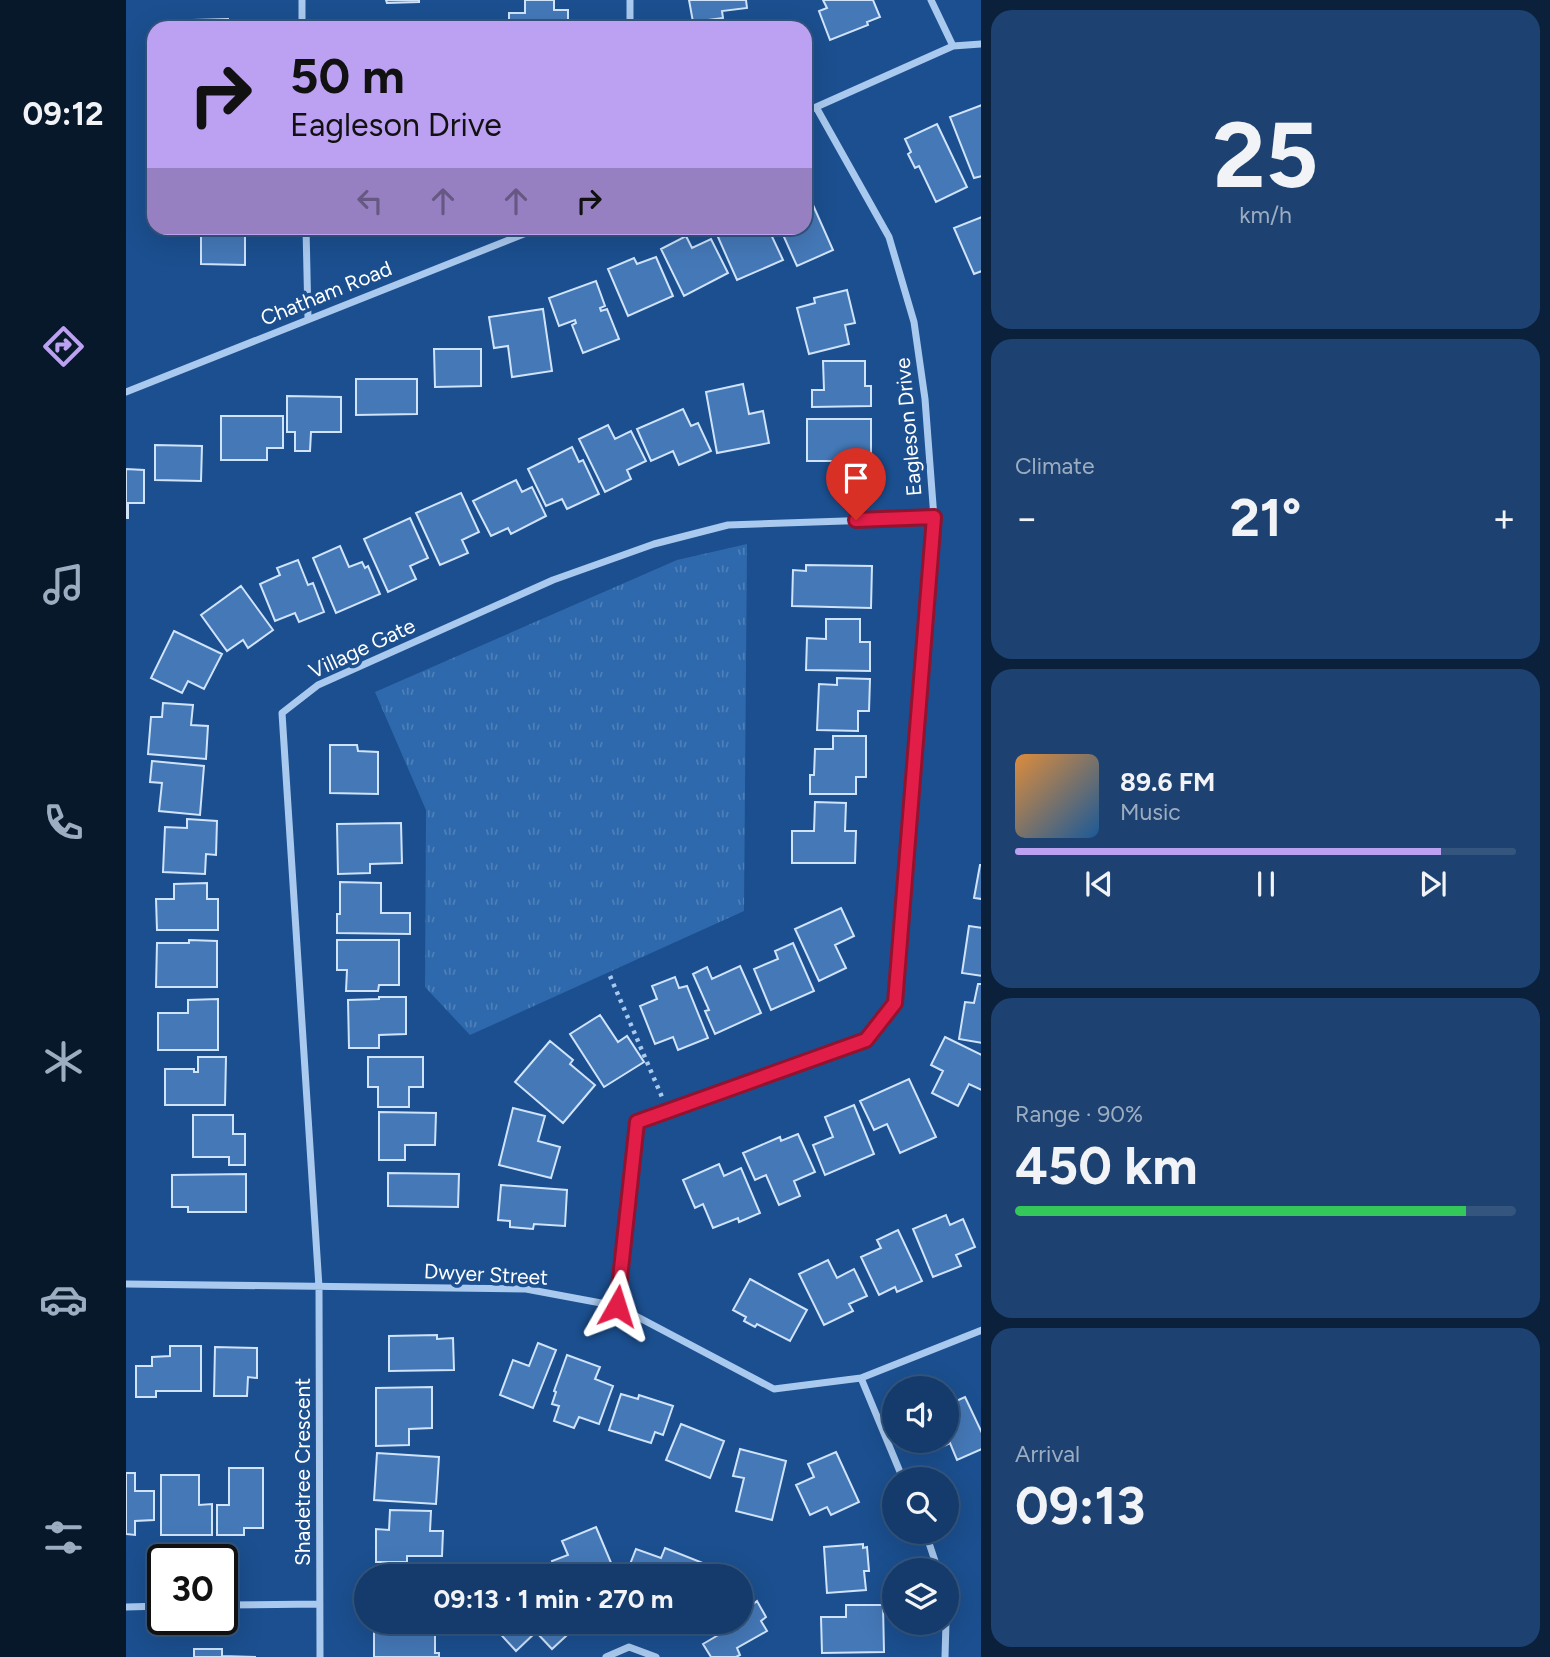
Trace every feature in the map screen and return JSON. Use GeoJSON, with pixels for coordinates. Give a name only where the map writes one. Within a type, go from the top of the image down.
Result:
{"type":"FeatureCollection","features":[{"type":"Feature","properties":{"kind":"street"},"geometry":{"type":"LineString","coordinates":[[302,0],[302,21]]}},
{"type":"Feature","properties":{"kind":"street"},"geometry":{"type":"LineString","coordinates":[[630,0],[630,21]]}},
{"type":"Feature","properties":{"kind":"street"},"geometry":{"type":"LineString","coordinates":[[931,0],[953,46]]}},
{"type":"Feature","properties":{"kind":"street"},"geometry":{"type":"LineString","coordinates":[[812,109],[953,46],[981,44]]}},
{"type":"Feature","properties":{"kind":"street","name":"Eagleson Drive"},"geometry":{"type":"LineString","coordinates":[[617,1306],[637,1122],[866,1040],[895,1003],[934,517],[925,399],[914,322],[889,237],[816,107]]}},
{"type":"Feature","properties":{"kind":"street"},"geometry":{"type":"LineString","coordinates":[[306,235],[308,318]]}},
{"type":"Feature","properties":{"kind":"street","name":"Chatham Road"},"geometry":{"type":"LineString","coordinates":[[126,392],[521,235]]}},
{"type":"Feature","properties":{"kind":"street","name":"Village Gate"},"geometry":{"type":"LineString","coordinates":[[319,1287],[282,713],[318,685],[553,580],[654,544],[728,525],[934,517]]}},
{"type":"Feature","properties":{"kind":"street","name":"Dwyer Street"},"geometry":{"type":"LineString","coordinates":[[126,1284],[526,1289],[617,1306],[774,1389],[861,1378],[981,1330]]}},
{"type":"Feature","properties":{"kind":"street","name":"Shadetree Crescent"},"geometry":{"type":"LineString","coordinates":[[319,1287],[320,1657]]}},
{"type":"Feature","properties":{"kind":"street"},"geometry":{"type":"LineString","coordinates":[[861,1378],[898,1467]]}},
{"type":"Feature","properties":{"kind":"street"},"geometry":{"type":"LineString","coordinates":[[238,1605],[320,1604]]}},
{"type":"Feature","properties":{"kind":"street"},"geometry":{"type":"LineString","coordinates":[[126,1607],[147,1606]]}},
{"type":"Feature","properties":{"kind":"street"},"geometry":{"type":"LineString","coordinates":[[945,1657],[946,1635]]}},
{"type":"Feature","properties":{"kind":"street"},"geometry":{"type":"LineString","coordinates":[[606,1657],[629,1647],[656,1657]]}},
{"type":"Feature","properties":{"kind":"path"},"geometry":{"type":"LineString","coordinates":[[610,976],[668,1111]]}},
{"type":"Feature","properties":{"kind":"green space"},"geometry":{"type":"Polygon","coordinates":[[[747,544],[744,911],[470,1035],[425,987],[426,810],[375,692],[677,560],[747,544]]]}},
{"type":"Feature","properties":{"kind":"building"},"geometry":{"type":"Polygon","coordinates":[[[386,0],[419,0],[419,2],[387,3],[386,0]]]}},
{"type":"Feature","properties":{"kind":"building"},"geometry":{"type":"Polygon","coordinates":[[[525,0],[554,0],[554,10],[568,10],[568,21],[509,21],[509,13],[525,13],[525,0]]]}},
{"type":"Feature","properties":{"kind":"building"},"geometry":{"type":"Polygon","coordinates":[[[689,0],[746,0],[747,8],[722,11],[723,18],[693,21],[689,0]]]}},
{"type":"Feature","properties":{"kind":"building"},"geometry":{"type":"Polygon","coordinates":[[[823,0],[873,0],[880,17],[867,22],[868,25],[830,40],[819,11],[827,8],[823,0]]]}},
{"type":"Feature","properties":{"kind":"building"},"geometry":{"type":"Polygon","coordinates":[[[228,19],[228,21],[193,21],[228,19]]]}},
{"type":"Feature","properties":{"kind":"building"},"geometry":{"type":"Polygon","coordinates":[[[981,105],[981,176],[974,178],[950,117],[981,105]]]}},
{"type":"Feature","properties":{"kind":"building"},"geometry":{"type":"Polygon","coordinates":[[[937,124],[967,187],[936,202],[919,166],[915,168],[908,154],[911,152],[905,139],[937,124]]]}},
{"type":"Feature","properties":{"kind":"building"},"geometry":{"type":"Polygon","coordinates":[[[812,203],[833,250],[797,266],[783,235],[812,235],[812,203]]]}},
{"type":"Feature","properties":{"kind":"building"},"geometry":{"type":"Polygon","coordinates":[[[981,217],[981,271],[974,274],[954,228],[981,217]]]}},
{"type":"Feature","properties":{"kind":"building"},"geometry":{"type":"Polygon","coordinates":[[[201,235],[245,235],[245,265],[201,264],[201,235]]]}},
{"type":"Feature","properties":{"kind":"building"},"geometry":{"type":"Polygon","coordinates":[[[717,235],[771,235],[783,260],[737,280],[717,235]]]}},
{"type":"Feature","properties":{"kind":"building"},"geometry":{"type":"Polygon","coordinates":[[[686,236],[692,248],[711,239],[728,273],[684,296],[661,249],[686,236]]]}},
{"type":"Feature","properties":{"kind":"building"},"geometry":{"type":"Polygon","coordinates":[[[656,257],[673,296],[628,316],[608,269],[634,258],[637,264],[656,257]]]}},
{"type":"Feature","properties":{"kind":"building"},"geometry":{"type":"Polygon","coordinates":[[[596,281],[605,306],[600,308],[601,311],[607,309],[619,339],[583,353],[572,325],[576,323],[575,320],[559,326],[549,298],[596,281]]]}},
{"type":"Feature","properties":{"kind":"building"},"geometry":{"type":"Polygon","coordinates":[[[847,290],[855,323],[845,325],[849,344],[809,354],[797,308],[815,303],[814,298],[847,290]]]}},
{"type":"Feature","properties":{"kind":"building"},"geometry":{"type":"Polygon","coordinates":[[[543,309],[552,371],[512,377],[508,346],[494,348],[489,317],[543,309]]]}},
{"type":"Feature","properties":{"kind":"building"},"geometry":{"type":"Polygon","coordinates":[[[434,349],[481,349],[481,386],[435,387],[434,349]]]}},
{"type":"Feature","properties":{"kind":"building"},"geometry":{"type":"Polygon","coordinates":[[[823,361],[865,361],[865,386],[871,386],[871,406],[812,407],[812,390],[824,390],[823,361]]]}},
{"type":"Feature","properties":{"kind":"building"},"geometry":{"type":"Polygon","coordinates":[[[356,379],[417,379],[417,414],[356,415],[356,379]]]}},
{"type":"Feature","properties":{"kind":"building"},"geometry":{"type":"Polygon","coordinates":[[[743,384],[749,414],[763,411],[769,443],[717,453],[706,392],[743,384]]]}},
{"type":"Feature","properties":{"kind":"building"},"geometry":{"type":"Polygon","coordinates":[[[287,396],[341,397],[341,432],[311,432],[310,451],[295,451],[295,432],[287,432],[287,396]]]}},
{"type":"Feature","properties":{"kind":"building"},"geometry":{"type":"Polygon","coordinates":[[[683,409],[691,426],[698,423],[711,451],[679,465],[673,451],[651,461],[637,429],[683,409]]]}},
{"type":"Feature","properties":{"kind":"building"},"geometry":{"type":"Polygon","coordinates":[[[221,416],[283,416],[283,448],[267,448],[267,460],[221,460],[221,416]]]}},
{"type":"Feature","properties":{"kind":"building"},"geometry":{"type":"Polygon","coordinates":[[[807,419],[871,419],[871,461],[807,461],[807,419]]]}},
{"type":"Feature","properties":{"kind":"building"},"geometry":{"type":"Polygon","coordinates":[[[608,425],[615,439],[631,431],[646,461],[627,470],[631,479],[605,492],[579,439],[608,425]]]}},
{"type":"Feature","properties":{"kind":"building"},"geometry":{"type":"Polygon","coordinates":[[[155,445],[202,446],[201,481],[155,480],[155,445]]]}},
{"type":"Feature","properties":{"kind":"building"},"geometry":{"type":"Polygon","coordinates":[[[572,447],[579,462],[583,460],[599,494],[567,509],[562,499],[546,506],[528,469],[572,447]]]}},
{"type":"Feature","properties":{"kind":"building"},"geometry":{"type":"Polygon","coordinates":[[[126,469],[144,470],[144,503],[128,503],[128,518],[126,518],[126,469]]]}},
{"type":"Feature","properties":{"kind":"building"},"geometry":{"type":"Polygon","coordinates":[[[516,480],[522,492],[532,487],[546,516],[511,534],[508,528],[491,536],[473,501],[516,480]]]}},
{"type":"Feature","properties":{"kind":"building"},"geometry":{"type":"Polygon","coordinates":[[[461,493],[479,532],[462,540],[468,553],[440,565],[416,513],[461,493]]]}},
{"type":"Feature","properties":{"kind":"building"},"geometry":{"type":"Polygon","coordinates":[[[410,518],[428,558],[410,566],[416,579],[388,592],[364,539],[410,518]]]}},
{"type":"Feature","properties":{"kind":"building"},"geometry":{"type":"Polygon","coordinates":[[[340,546],[349,567],[362,562],[365,568],[368,566],[380,594],[336,613],[313,558],[340,546]]]}},
{"type":"Feature","properties":{"kind":"building"},"geometry":{"type":"Polygon","coordinates":[[[298,560],[308,585],[313,583],[324,612],[299,622],[295,613],[275,621],[260,584],[280,575],[277,568],[298,560]]]}},
{"type":"Feature","properties":{"kind":"building"},"geometry":{"type":"Polygon","coordinates":[[[806,565],[872,566],[871,608],[792,606],[793,570],[806,571],[806,565]]]}},
{"type":"Feature","properties":{"kind":"building"},"geometry":{"type":"Polygon","coordinates":[[[241,586],[273,630],[248,648],[243,640],[227,651],[201,615],[241,586]]]}},
{"type":"Feature","properties":{"kind":"building"},"geometry":{"type":"Polygon","coordinates":[[[826,619],[860,619],[860,642],[870,642],[870,671],[806,670],[807,638],[826,639],[826,619]]]}},
{"type":"Feature","properties":{"kind":"building"},"geometry":{"type":"Polygon","coordinates":[[[174,631],[222,654],[204,689],[188,681],[182,693],[151,678],[174,631]]]}},
{"type":"Feature","properties":{"kind":"building"},"geometry":{"type":"Polygon","coordinates":[[[837,678],[870,679],[869,711],[858,711],[858,731],[817,730],[819,684],[837,685],[837,678]]]}},
{"type":"Feature","properties":{"kind":"building"},"geometry":{"type":"Polygon","coordinates":[[[163,703],[193,705],[191,725],[208,726],[206,759],[148,754],[151,717],[162,717],[163,703]]]}},
{"type":"Feature","properties":{"kind":"building"},"geometry":{"type":"Polygon","coordinates":[[[833,736],[866,736],[866,777],[856,777],[856,794],[810,794],[815,749],[833,749],[833,736]]]}},
{"type":"Feature","properties":{"kind":"building"},"geometry":{"type":"Polygon","coordinates":[[[330,745],[357,745],[358,751],[378,752],[378,794],[330,793],[330,745]]]}},
{"type":"Feature","properties":{"kind":"building"},"geometry":{"type":"Polygon","coordinates":[[[152,761],[204,766],[200,815],[159,811],[162,783],[150,782],[152,761]]]}},
{"type":"Feature","properties":{"kind":"building"},"geometry":{"type":"Polygon","coordinates":[[[815,802],[846,803],[845,831],[856,831],[855,863],[792,863],[792,831],[814,831],[815,802]]]}},
{"type":"Feature","properties":{"kind":"building"},"geometry":{"type":"Polygon","coordinates":[[[187,819],[217,821],[216,855],[206,854],[205,874],[163,872],[165,827],[187,828],[187,819]]]}},
{"type":"Feature","properties":{"kind":"building"},"geometry":{"type":"Polygon","coordinates":[[[401,823],[402,863],[370,864],[370,873],[338,874],[337,824],[401,823]]]}},
{"type":"Feature","properties":{"kind":"building"},"geometry":{"type":"Polygon","coordinates":[[[980,865],[981,865],[981,899],[974,898],[980,865]]]}},
{"type":"Feature","properties":{"kind":"building"},"geometry":{"type":"Polygon","coordinates":[[[340,882],[381,883],[381,913],[410,913],[410,934],[337,933],[340,882]]]}},
{"type":"Feature","properties":{"kind":"building"},"geometry":{"type":"Polygon","coordinates":[[[207,883],[207,899],[218,899],[218,930],[157,930],[156,899],[174,899],[174,884],[207,883]]]}},
{"type":"Feature","properties":{"kind":"building"},"geometry":{"type":"Polygon","coordinates":[[[841,908],[854,936],[835,945],[846,968],[819,981],[795,929],[841,908]]]}},
{"type":"Feature","properties":{"kind":"building"},"geometry":{"type":"Polygon","coordinates":[[[969,926],[981,928],[981,976],[962,973],[969,926]]]}},
{"type":"Feature","properties":{"kind":"building"},"geometry":{"type":"Polygon","coordinates":[[[189,940],[217,941],[217,987],[156,987],[157,943],[189,943],[189,940]]]}},
{"type":"Feature","properties":{"kind":"building"},"geometry":{"type":"Polygon","coordinates":[[[337,940],[399,940],[399,985],[379,985],[378,991],[346,991],[347,970],[337,970],[337,940]]]}},
{"type":"Feature","properties":{"kind":"building"},"geometry":{"type":"Polygon","coordinates":[[[793,943],[814,991],[771,1010],[754,969],[778,959],[775,951],[793,943]]]}},
{"type":"Feature","properties":{"kind":"building"},"geometry":{"type":"Polygon","coordinates":[[[740,966],[761,1013],[715,1034],[705,1011],[709,1010],[693,974],[707,967],[712,979],[740,966]]]}},
{"type":"Feature","properties":{"kind":"building"},"geometry":{"type":"Polygon","coordinates":[[[675,977],[679,988],[687,986],[708,1038],[678,1050],[673,1037],[655,1044],[640,1006],[657,999],[652,986],[675,977]]]}},
{"type":"Feature","properties":{"kind":"building"},"geometry":{"type":"Polygon","coordinates":[[[978,984],[981,984],[981,1043],[959,1039],[965,1002],[974,1003],[978,984]]]}},
{"type":"Feature","properties":{"kind":"building"},"geometry":{"type":"Polygon","coordinates":[[[406,997],[406,1034],[379,1035],[379,1048],[349,1048],[348,1000],[406,997]]]}},
{"type":"Feature","properties":{"kind":"building"},"geometry":{"type":"Polygon","coordinates":[[[218,999],[218,1050],[158,1050],[158,1013],[188,1013],[188,1000],[218,999]]]}},
{"type":"Feature","properties":{"kind":"building"},"geometry":{"type":"Polygon","coordinates":[[[600,1015],[618,1042],[627,1036],[644,1062],[604,1087],[570,1034],[600,1015]]]}},
{"type":"Feature","properties":{"kind":"building"},"geometry":{"type":"Polygon","coordinates":[[[945,1037],[981,1055],[981,1090],[969,1084],[958,1106],[932,1093],[943,1071],[931,1065],[945,1037]]]}},
{"type":"Feature","properties":{"kind":"building"},"geometry":{"type":"Polygon","coordinates":[[[550,1041],[573,1060],[570,1064],[595,1085],[563,1123],[515,1082],[550,1041]]]}},
{"type":"Feature","properties":{"kind":"building"},"geometry":{"type":"Polygon","coordinates":[[[198,1057],[226,1057],[225,1105],[165,1105],[165,1069],[194,1069],[194,1072],[198,1072],[198,1057]]]}},
{"type":"Feature","properties":{"kind":"building"},"geometry":{"type":"Polygon","coordinates":[[[368,1057],[423,1057],[423,1087],[409,1087],[409,1107],[378,1107],[378,1087],[368,1087],[368,1057]]]}},
{"type":"Feature","properties":{"kind":"building"},"geometry":{"type":"Polygon","coordinates":[[[909,1079],[936,1137],[900,1153],[887,1124],[874,1130],[860,1101],[909,1079]]]}},
{"type":"Feature","properties":{"kind":"building"},"geometry":{"type":"Polygon","coordinates":[[[854,1105],[874,1154],[825,1175],[813,1145],[833,1137],[825,1117],[854,1105]]]}},
{"type":"Feature","properties":{"kind":"building"},"geometry":{"type":"Polygon","coordinates":[[[513,1108],[545,1116],[538,1141],[560,1147],[551,1178],[499,1165],[513,1108]]]}},
{"type":"Feature","properties":{"kind":"building"},"geometry":{"type":"Polygon","coordinates":[[[379,1112],[436,1113],[435,1145],[405,1145],[405,1160],[379,1160],[379,1112]]]}},
{"type":"Feature","properties":{"kind":"building"},"geometry":{"type":"Polygon","coordinates":[[[193,1115],[233,1115],[233,1134],[245,1134],[245,1165],[229,1165],[229,1157],[193,1157],[193,1115]]]}},
{"type":"Feature","properties":{"kind":"building"},"geometry":{"type":"Polygon","coordinates":[[[798,1134],[815,1172],[794,1181],[800,1196],[779,1205],[766,1175],[755,1180],[743,1153],[780,1137],[781,1141],[798,1134]]]}},
{"type":"Feature","properties":{"kind":"building"},"geometry":{"type":"Polygon","coordinates":[[[719,1164],[724,1176],[741,1168],[760,1213],[739,1222],[738,1218],[713,1228],[703,1204],[695,1208],[683,1180],[719,1164]]]}},
{"type":"Feature","properties":{"kind":"building"},"geometry":{"type":"Polygon","coordinates":[[[388,1173],[459,1174],[458,1207],[388,1206],[388,1173]]]}},
{"type":"Feature","properties":{"kind":"building"},"geometry":{"type":"Polygon","coordinates":[[[246,1174],[246,1212],[188,1212],[188,1207],[172,1207],[172,1175],[246,1174]]]}},
{"type":"Feature","properties":{"kind":"building"},"geometry":{"type":"Polygon","coordinates":[[[501,1185],[567,1190],[565,1226],[534,1224],[533,1229],[510,1227],[510,1221],[498,1220],[501,1185]]]}},
{"type":"Feature","properties":{"kind":"building"},"geometry":{"type":"Polygon","coordinates":[[[946,1215],[950,1225],[963,1219],[975,1247],[956,1255],[961,1266],[933,1277],[913,1229],[946,1215]]]}},
{"type":"Feature","properties":{"kind":"building"},"geometry":{"type":"Polygon","coordinates":[[[898,1230],[922,1281],[897,1292],[895,1287],[879,1295],[861,1257],[881,1248],[877,1240],[898,1230]]]}},
{"type":"Feature","properties":{"kind":"building"},"geometry":{"type":"Polygon","coordinates":[[[828,1260],[837,1278],[854,1269],[867,1296],[849,1304],[853,1311],[824,1325],[799,1274],[828,1260]]]}},
{"type":"Feature","properties":{"kind":"building"},"geometry":{"type":"Polygon","coordinates":[[[750,1279],[807,1310],[790,1341],[757,1324],[755,1327],[744,1321],[746,1317],[733,1310],[750,1279]]]}},
{"type":"Feature","properties":{"kind":"building"},"geometry":{"type":"Polygon","coordinates":[[[437,1335],[437,1339],[453,1338],[454,1370],[389,1371],[389,1336],[437,1335]]]}},
{"type":"Feature","properties":{"kind":"building"},"geometry":{"type":"Polygon","coordinates":[[[538,1343],[556,1350],[533,1408],[500,1395],[513,1360],[529,1366],[538,1343]]]}},
{"type":"Feature","properties":{"kind":"building"},"geometry":{"type":"Polygon","coordinates":[[[170,1346],[201,1346],[201,1391],[156,1391],[156,1397],[136,1397],[136,1366],[152,1366],[152,1357],[170,1356],[170,1346]]]}},
{"type":"Feature","properties":{"kind":"building"},"geometry":{"type":"Polygon","coordinates":[[[215,1347],[257,1348],[257,1378],[248,1377],[247,1396],[214,1396],[215,1347]]]}},
{"type":"Feature","properties":{"kind":"building"},"geometry":{"type":"Polygon","coordinates":[[[567,1355],[600,1367],[595,1379],[613,1386],[599,1424],[579,1417],[574,1428],[554,1421],[559,1406],[552,1404],[556,1392],[554,1391],[567,1355]]]}},
{"type":"Feature","properties":{"kind":"building"},"geometry":{"type":"Polygon","coordinates":[[[432,1387],[432,1428],[409,1429],[409,1445],[376,1446],[376,1388],[432,1387]]]}},
{"type":"Feature","properties":{"kind":"building"},"geometry":{"type":"Polygon","coordinates":[[[621,1394],[638,1399],[639,1395],[673,1406],[663,1435],[655,1432],[651,1443],[609,1430],[621,1394]]]}},
{"type":"Feature","properties":{"kind":"building"},"geometry":{"type":"Polygon","coordinates":[[[965,1397],[981,1431],[981,1449],[957,1460],[954,1453],[959,1453],[959,1400],[965,1397]]]}},
{"type":"Feature","properties":{"kind":"building"},"geometry":{"type":"Polygon","coordinates":[[[681,1424],[724,1441],[710,1478],[666,1460],[681,1424]]]}},
{"type":"Feature","properties":{"kind":"building"},"geometry":{"type":"Polygon","coordinates":[[[740,1449],[786,1461],[772,1520],[736,1511],[744,1478],[733,1476],[740,1449]]]}},
{"type":"Feature","properties":{"kind":"building"},"geometry":{"type":"Polygon","coordinates":[[[836,1452],[859,1502],[831,1515],[827,1507],[810,1515],[796,1485],[814,1477],[808,1464],[836,1452]]]}},
{"type":"Feature","properties":{"kind":"building"},"geometry":{"type":"Polygon","coordinates":[[[377,1453],[439,1457],[436,1504],[374,1500],[377,1453]]]}},
{"type":"Feature","properties":{"kind":"building"},"geometry":{"type":"Polygon","coordinates":[[[229,1468],[263,1468],[263,1528],[244,1528],[244,1535],[217,1535],[217,1505],[229,1505],[229,1468]]]}},
{"type":"Feature","properties":{"kind":"building"},"geometry":{"type":"Polygon","coordinates":[[[126,1473],[135,1473],[135,1491],[154,1491],[154,1520],[135,1521],[135,1535],[126,1534],[126,1473]]]}},
{"type":"Feature","properties":{"kind":"building"},"geometry":{"type":"Polygon","coordinates":[[[161,1475],[199,1475],[199,1505],[212,1504],[212,1535],[161,1535],[161,1475]]]}},
{"type":"Feature","properties":{"kind":"building"},"geometry":{"type":"Polygon","coordinates":[[[390,1510],[431,1511],[430,1531],[443,1531],[442,1556],[407,1556],[407,1562],[376,1562],[376,1529],[389,1530],[390,1510]]]}},
{"type":"Feature","properties":{"kind":"building"},"geometry":{"type":"Polygon","coordinates":[[[596,1527],[612,1564],[553,1564],[552,1561],[568,1555],[562,1541],[596,1527]]]}},
{"type":"Feature","properties":{"kind":"building"},"geometry":{"type":"Polygon","coordinates":[[[863,1544],[863,1548],[867,1547],[869,1571],[864,1571],[866,1590],[827,1593],[824,1547],[863,1544]]]}},
{"type":"Feature","properties":{"kind":"building"},"geometry":{"type":"Polygon","coordinates":[[[665,1548],[705,1564],[630,1564],[636,1549],[661,1558],[665,1548]]]}},
{"type":"Feature","properties":{"kind":"building"},"geometry":{"type":"Polygon","coordinates":[[[757,1601],[766,1617],[761,1621],[767,1631],[737,1648],[740,1655],[711,1657],[703,1644],[720,1634],[753,1634],[753,1604],[757,1601]]]}},
{"type":"Feature","properties":{"kind":"building"},"geometry":{"type":"Polygon","coordinates":[[[846,1605],[882,1605],[884,1652],[822,1653],[821,1617],[846,1617],[846,1605]]]}},
{"type":"Feature","properties":{"kind":"building"},"geometry":{"type":"Polygon","coordinates":[[[374,1634],[435,1634],[435,1653],[439,1653],[439,1657],[374,1657],[374,1634]]]}},
{"type":"Feature","properties":{"kind":"building"},"geometry":{"type":"Polygon","coordinates":[[[500,1634],[534,1634],[516,1651],[500,1634]]]}},
{"type":"Feature","properties":{"kind":"building"},"geometry":{"type":"Polygon","coordinates":[[[538,1634],[568,1634],[552,1649],[538,1634]]]}},
{"type":"Feature","properties":{"kind":"building"},"geometry":{"type":"Polygon","coordinates":[[[194,1649],[222,1649],[222,1656],[256,1657],[194,1657],[194,1649]]]}},
{"type":"Feature","properties":{"kind":"route"},"geometry":{"type":"LineString","coordinates":[[617,1306],[637,1122],[866,1040],[895,1003],[934,517],[856,520]]}}]}
